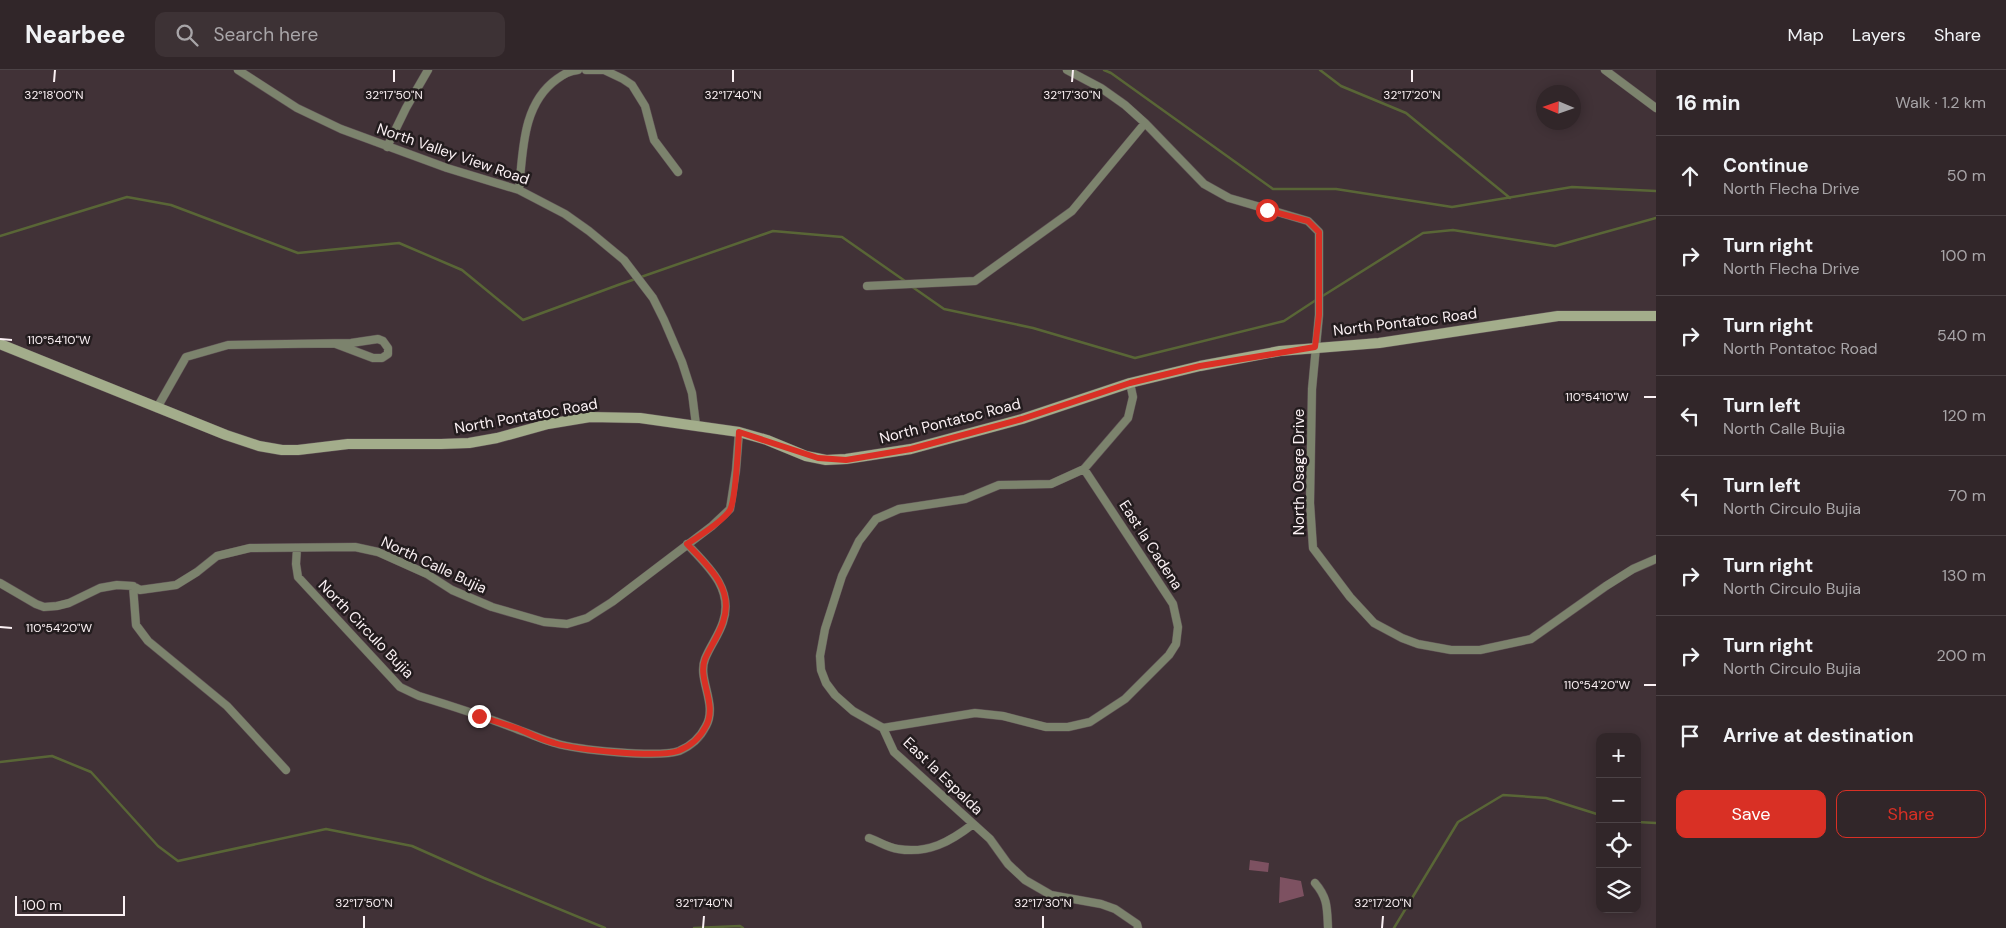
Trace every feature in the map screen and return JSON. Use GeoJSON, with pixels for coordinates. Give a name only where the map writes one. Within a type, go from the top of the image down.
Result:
{"type":"FeatureCollection","features":[{"type":"Feature","properties":{"kind":"street","name":"North Valley View Road"},"geometry":{"type":"LineString","coordinates":[[238,70],[297,108],[341,129],[447,168],[519,190],[565,214],[589,231],[624,260],[641,281],[664,320],[682,362],[692,393],[696,426]]}},
{"type":"Feature","properties":{"kind":"street"},"geometry":{"type":"LineString","coordinates":[[387,147],[406,108],[428,70]]}},
{"type":"Feature","properties":{"kind":"street"},"geometry":{"type":"LineString","coordinates":[[519,190],[524,141],[529,118],[538,97],[569,70],[578,70]]}},
{"type":"Feature","properties":{"kind":"street"},"geometry":{"type":"LineString","coordinates":[[586,70],[604,70],[632,85],[645,106],[654,140],[678,172]]}},
{"type":"Feature","properties":{"kind":"street","name":"North Osage Drive"},"geometry":{"type":"LineString","coordinates":[[1067,70],[1101,88],[1125,105],[1204,184],[1229,198],[1308,221],[1319,232],[1319,315],[1312,389],[1310,496],[1313,548],[1350,597],[1374,622],[1402,638],[1418,644],[1451,650],[1480,650],[1520,642],[1531,639],[1633,569],[1656,559]]}},
{"type":"Feature","properties":{"kind":"street"},"geometry":{"type":"LineString","coordinates":[[1605,70],[1656,108]]}},
{"type":"Feature","properties":{"kind":"street"},"geometry":{"type":"LineString","coordinates":[[866,286],[975,281],[1072,211],[1145,123]]}},
{"type":"Feature","properties":{"kind":"street","name":"North Pontatoc Road"},"geometry":{"type":"LineString","coordinates":[[0,344],[234,438],[259,446],[282,450],[348,444],[441,444],[469,442],[497,438],[549,424],[590,417],[640,418],[739,432],[826,460],[864,458],[911,449],[1022,419],[1130,383],[1200,366],[1315,347],[1379,343],[1558,316],[1656,316]]}},
{"type":"Feature","properties":{"kind":"street"},"geometry":{"type":"LineString","coordinates":[[157,408],[186,356],[228,345],[336,344],[378,339],[383,341],[388,348],[388,354],[382,358],[373,358],[336,344]]}},
{"type":"Feature","properties":{"kind":"street"},"geometry":{"type":"LineString","coordinates":[[883,728],[853,711],[835,696],[826,683],[821,670],[820,656],[825,629],[842,576],[859,541],[876,519],[899,508],[965,499],[999,485],[1050,484],[1084,469],[1128,418],[1132,397],[1130,383]]}},
{"type":"Feature","properties":{"kind":"street","name":"North Calle Bujia"},"geometry":{"type":"LineString","coordinates":[[0,583],[36,604],[44,606],[69,603],[100,588],[117,585],[133,586],[140,590],[176,585],[197,572],[217,556],[242,549],[326,546],[355,547],[378,552],[427,574],[452,590],[492,607],[544,622],[568,624],[587,618],[612,602],[712,526],[730,510],[739,432]]}},
{"type":"Feature","properties":{"kind":"street","name":"East la Cadena"},"geometry":{"type":"LineString","coordinates":[[883,728],[975,713],[1003,716],[1046,727],[1068,727],[1090,722],[1125,699],[1169,656],[1176,644],[1178,626],[1172,604],[1084,469]]}},
{"type":"Feature","properties":{"kind":"street","name":"North Circulo Bujia"},"geometry":{"type":"LineString","coordinates":[[297,548],[296,564],[298,577],[400,687],[419,696],[518,729],[553,743],[598,750],[661,754],[678,751],[694,743],[706,725],[710,714],[710,700],[703,664],[723,622],[726,604],[723,588],[714,573],[687,544]]}},
{"type":"Feature","properties":{"kind":"street"},"geometry":{"type":"LineString","coordinates":[[133,586],[136,625],[148,641],[227,706],[286,770]]}},
{"type":"Feature","properties":{"kind":"street","name":"East la Espalda"},"geometry":{"type":"LineString","coordinates":[[883,728],[894,752],[990,839],[1008,864],[1025,880],[1051,895],[1101,904],[1116,909],[1136,924],[1138,928]]}},
{"type":"Feature","properties":{"kind":"street"},"geometry":{"type":"LineString","coordinates":[[869,838],[896,850],[926,850],[955,838],[973,824]]}},
{"type":"Feature","properties":{"kind":"street"},"geometry":{"type":"LineString","coordinates":[[1315,883],[1324,893],[1327,901],[1328,928]]}},
{"type":"Feature","properties":{"kind":"shaded area"},"geometry":{"type":"Polygon","coordinates":[[[1250,860],[1269,863],[1268,872],[1249,870],[1250,860]]]}},
{"type":"Feature","properties":{"kind":"shaded area"},"geometry":{"type":"Polygon","coordinates":[[[1280,877],[1301,881],[1304,896],[1279,903],[1280,877]]]}},
{"type":"Feature","properties":{"kind":"waterway"},"geometry":{"type":"LineString","coordinates":[[1104,70],[1111,73],[1273,189],[1336,189],[1452,207],[1572,187],[1656,191]]}},
{"type":"Feature","properties":{"kind":"waterway"},"geometry":{"type":"LineString","coordinates":[[1320,70],[1341,86],[1406,113],[1510,198]]}},
{"type":"Feature","properties":{"kind":"waterway"},"geometry":{"type":"LineString","coordinates":[[0,236],[127,197],[171,205],[298,253],[399,243],[462,270],[523,320],[773,231],[842,237],[905,281]]}},
{"type":"Feature","properties":{"kind":"waterway"},"geometry":{"type":"LineString","coordinates":[[1321,297],[1423,233],[1453,230],[1555,246],[1656,218]]}},
{"type":"Feature","properties":{"kind":"waterway"},"geometry":{"type":"LineString","coordinates":[[911,286],[944,309],[1033,328],[1135,358],[1284,321],[1316,300]]}},
{"type":"Feature","properties":{"kind":"waterway"},"geometry":{"type":"LineString","coordinates":[[0,762],[52,756],[91,772],[158,846],[178,861],[326,829],[412,846],[605,928]]}},
{"type":"Feature","properties":{"kind":"waterway"},"geometry":{"type":"LineString","coordinates":[[1394,928],[1458,822],[1503,795],[1546,798],[1596,814]]}},
{"type":"Feature","properties":{"kind":"waterway"},"geometry":{"type":"LineString","coordinates":[[1641,822],[1656,823]]}},
{"type":"Feature","properties":{"kind":"waterway"},"geometry":{"type":"LineString","coordinates":[[694,928],[740,926],[743,928]]}},
{"type":"Feature","properties":{"kind":"route"},"geometry":{"type":"LineString","coordinates":[[479,716],[553,743],[572,747],[661,754],[678,751],[694,743],[706,725],[710,714],[710,700],[703,664],[723,622],[726,604],[723,588],[714,573],[687,544],[730,510],[739,432],[767,440],[806,456],[826,460],[864,458],[911,449],[1022,419],[1130,383],[1200,366],[1280,351],[1315,347],[1319,315],[1319,232],[1308,221],[1267,210]]}}]}
